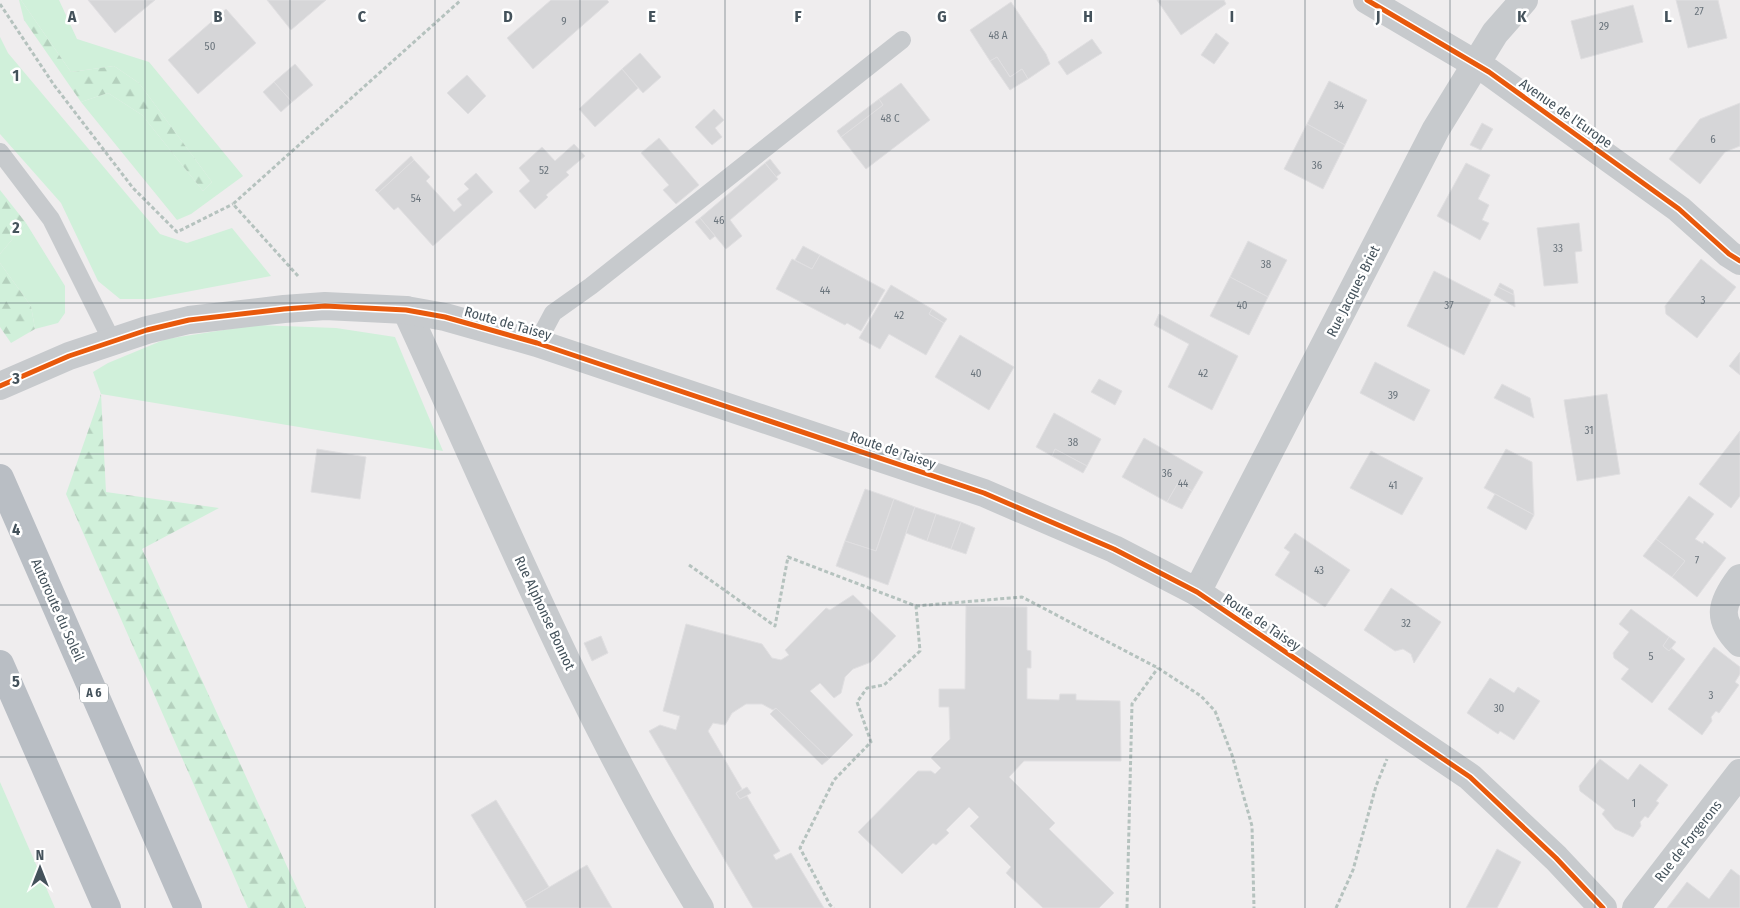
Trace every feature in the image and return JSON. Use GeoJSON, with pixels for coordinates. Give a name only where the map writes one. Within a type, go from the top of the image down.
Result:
{"type":"FeatureCollection","features":[{"type":"Feature","properties":{"kind":"highway","name":"Autoroute du Soleil"},"geometry":{"type":"LineString","coordinates":[[0,478],[188,908]]}},
{"type":"Feature","properties":{"kind":"highway"},"geometry":{"type":"LineString","coordinates":[[0,664],[107,908]]}},
{"type":"Feature","properties":{"kind":"street","name":"Avenue de l'Europe"},"geometry":{"type":"LineString","coordinates":[[1367,0],[1476,63],[1679,209],[1729,254],[1740,261]]}},
{"type":"Feature","properties":{"kind":"street","name":"Rue Jacques Briet"},"geometry":{"type":"LineString","coordinates":[[1197,592],[1436,129],[1495,34],[1524,0]]}},
{"type":"Feature","properties":{"kind":"street","name":"Route de Taisey"},"geometry":{"type":"LineString","coordinates":[[0,386],[68,356],[189,320],[325,306],[406,310],[445,316],[537,342],[984,493],[1114,549],[1197,592],[1470,777],[1556,858],[1603,908]]}},
{"type":"Feature","properties":{"kind":"street","name":"Rue Alphonse Bonnot"},"geometry":{"type":"LineString","coordinates":[[406,310],[562,650],[664,850],[700,908]]}},
{"type":"Feature","properties":{"kind":"street"},"geometry":{"type":"LineString","coordinates":[[1740,578],[1727,595],[1722,613],[1730,633],[1740,643]]}},
{"type":"Feature","properties":{"kind":"street","name":"Rue de Forgerons"},"geometry":{"type":"LineString","coordinates":[[1636,908],[1740,773]]}},
{"type":"Feature","properties":{"kind":"lane","name":"Route de Taisey"},"geometry":{"type":"LineString","coordinates":[[537,342],[553,313],[591,286],[902,40]]}},
{"type":"Feature","properties":{"kind":"lane"},"geometry":{"type":"LineString","coordinates":[[0,152],[51,219],[112,342]]}},
{"type":"Feature","properties":{"kind":"path"},"geometry":{"type":"LineString","coordinates":[[0,4],[54,85],[133,188],[177,232],[233,204],[461,0]]}},
{"type":"Feature","properties":{"kind":"path"},"geometry":{"type":"LineString","coordinates":[[233,204],[325,306]]}},
{"type":"Feature","properties":{"kind":"path"},"geometry":{"type":"LineString","coordinates":[[689,565],[775,626],[788,558],[916,606],[1022,597],[1158,668],[1200,696],[1215,712],[1232,755],[1252,826],[1254,908]]}},
{"type":"Feature","properties":{"kind":"path"},"geometry":{"type":"LineString","coordinates":[[834,908],[830,905],[800,848],[834,780],[871,742],[857,702],[867,688],[884,685],[920,651],[916,606]]}},
{"type":"Feature","properties":{"kind":"path"},"geometry":{"type":"LineString","coordinates":[[1127,908],[1132,704],[1158,668]]}},
{"type":"Feature","properties":{"kind":"path"},"geometry":{"type":"LineString","coordinates":[[1336,908],[1353,870],[1376,786],[1400,728]]}},
{"type":"Feature","properties":{"kind":"green space"},"geometry":{"type":"Polygon","coordinates":[[[19,0],[21,0],[71,72],[114,66],[139,83],[212,182],[203,191],[142,115],[108,93],[81,102],[24,20],[19,0]]]}},
{"type":"Feature","properties":{"kind":"green space"},"geometry":{"type":"Polygon","coordinates":[[[21,0],[59,0],[77,39],[149,62],[243,176],[191,214],[177,220],[81,102],[108,93],[142,115],[203,191],[212,182],[139,83],[114,66],[71,72],[21,0]]]}},
{"type":"Feature","properties":{"kind":"green space"},"geometry":{"type":"Polygon","coordinates":[[[0,37],[8,53],[160,234],[187,243],[232,228],[271,276],[149,299],[120,299],[98,281],[61,203],[0,134],[0,37]]]}},
{"type":"Feature","properties":{"kind":"green space"},"geometry":{"type":"Polygon","coordinates":[[[0,190],[26,223],[0,254],[0,190]]]}},
{"type":"Feature","properties":{"kind":"green space"},"geometry":{"type":"Polygon","coordinates":[[[26,223],[65,286],[65,313],[58,323],[35,329],[31,306],[0,263],[0,254],[26,223]]]}},
{"type":"Feature","properties":{"kind":"green space"},"geometry":{"type":"Polygon","coordinates":[[[0,263],[31,306],[35,329],[11,343],[0,327],[0,263]]]}},
{"type":"Feature","properties":{"kind":"green space"},"geometry":{"type":"Polygon","coordinates":[[[256,325],[336,328],[395,337],[443,451],[101,394],[93,372],[108,363],[166,339],[256,325]]]}},
{"type":"Feature","properties":{"kind":"green space"},"geometry":{"type":"Polygon","coordinates":[[[101,394],[106,492],[219,508],[142,549],[306,908],[248,908],[66,494],[101,394]]]}},
{"type":"Feature","properties":{"kind":"green space"},"geometry":{"type":"Polygon","coordinates":[[[0,782],[55,908],[0,908],[0,782]]]}},
{"type":"Feature","properties":{"kind":"building"},"geometry":{"type":"Polygon","coordinates":[[[88,0],[155,0],[115,33],[88,0]]]}},
{"type":"Feature","properties":{"kind":"building"},"geometry":{"type":"Polygon","coordinates":[[[267,0],[326,0],[291,30],[267,0]]]}},
{"type":"Feature","properties":{"kind":"building"},"geometry":{"type":"Polygon","coordinates":[[[551,0],[607,0],[609,2],[533,69],[507,38],[551,0]]]}},
{"type":"Feature","properties":{"kind":"building"},"geometry":{"type":"Polygon","coordinates":[[[1157,0],[1224,0],[1226,4],[1181,35],[1157,0]]]}},
{"type":"Feature","properties":{"kind":"building"},"geometry":{"type":"Polygon","coordinates":[[[1676,0],[1718,0],[1727,38],[1688,48],[1676,0]]]}},
{"type":"Feature","properties":{"kind":"building"},"geometry":{"type":"Polygon","coordinates":[[[1011,2],[1046,54],[1050,64],[1028,79],[1022,69],[1010,77],[997,57],[990,61],[970,30],[1011,2]]]}},
{"type":"Feature","properties":{"kind":"building"},"geometry":{"type":"Polygon","coordinates":[[[1633,5],[1643,42],[1581,59],[1571,21],[1633,5]]]}},
{"type":"Feature","properties":{"kind":"building"},"geometry":{"type":"Polygon","coordinates":[[[226,9],[256,43],[198,94],[168,60],[226,9]]]}},
{"type":"Feature","properties":{"kind":"building"},"geometry":{"type":"Polygon","coordinates":[[[1216,33],[1229,43],[1214,64],[1201,55],[1216,33]]]}},
{"type":"Feature","properties":{"kind":"building"},"geometry":{"type":"Polygon","coordinates":[[[1092,39],[1102,53],[1067,75],[1058,62],[1092,39]]]}},
{"type":"Feature","properties":{"kind":"building"},"geometry":{"type":"Polygon","coordinates":[[[640,53],[661,77],[643,93],[622,69],[640,53]]]}},
{"type":"Feature","properties":{"kind":"building"},"geometry":{"type":"Polygon","coordinates":[[[997,57],[1010,77],[1022,69],[1028,79],[1010,90],[990,61],[997,57]]]}},
{"type":"Feature","properties":{"kind":"building"},"geometry":{"type":"Polygon","coordinates":[[[295,64],[313,85],[292,102],[274,82],[295,64]]]}},
{"type":"Feature","properties":{"kind":"building"},"geometry":{"type":"Polygon","coordinates":[[[622,69],[638,88],[595,127],[579,109],[622,69]]]}},
{"type":"Feature","properties":{"kind":"building"},"geometry":{"type":"Polygon","coordinates":[[[467,75],[486,96],[468,114],[447,93],[467,75]]]}},
{"type":"Feature","properties":{"kind":"building"},"geometry":{"type":"Polygon","coordinates":[[[1329,81],[1367,100],[1345,145],[1307,124],[1329,81]]]}},
{"type":"Feature","properties":{"kind":"building"},"geometry":{"type":"Polygon","coordinates":[[[274,82],[292,102],[281,112],[263,92],[274,82]]]}},
{"type":"Feature","properties":{"kind":"building"},"geometry":{"type":"Polygon","coordinates":[[[901,83],[930,120],[866,169],[841,137],[883,105],[879,99],[901,83]]]}},
{"type":"Feature","properties":{"kind":"building"},"geometry":{"type":"Polygon","coordinates":[[[879,99],[883,105],[841,137],[837,131],[879,99]]]}},
{"type":"Feature","properties":{"kind":"building"},"geometry":{"type":"Polygon","coordinates":[[[1740,103],[1740,146],[1725,152],[1700,184],[1669,159],[1700,119],[1740,103]]]}},
{"type":"Feature","properties":{"kind":"building"},"geometry":{"type":"Polygon","coordinates":[[[714,109],[724,120],[715,128],[722,137],[712,145],[695,127],[714,109]]]}},
{"type":"Feature","properties":{"kind":"building"},"geometry":{"type":"Polygon","coordinates":[[[1482,123],[1493,129],[1481,150],[1470,145],[1482,123]]]}},
{"type":"Feature","properties":{"kind":"building"},"geometry":{"type":"Polygon","coordinates":[[[1307,124],[1345,145],[1323,189],[1284,169],[1307,124]]]}},
{"type":"Feature","properties":{"kind":"building"},"geometry":{"type":"Polygon","coordinates":[[[659,138],[699,185],[676,204],[663,190],[669,185],[641,153],[659,138]]]}},
{"type":"Feature","properties":{"kind":"building"},"geometry":{"type":"Polygon","coordinates":[[[574,144],[585,156],[566,172],[569,175],[546,195],[548,197],[535,209],[519,191],[530,181],[519,168],[542,147],[555,161],[574,144]]]}},
{"type":"Feature","properties":{"kind":"building"},"geometry":{"type":"Polygon","coordinates":[[[411,156],[414,160],[378,193],[375,190],[411,156]]]}},
{"type":"Feature","properties":{"kind":"building"},"geometry":{"type":"Polygon","coordinates":[[[770,159],[781,173],[776,177],[765,163],[770,159]]]}},
{"type":"Feature","properties":{"kind":"building"},"geometry":{"type":"Polygon","coordinates":[[[414,160],[430,177],[426,181],[454,212],[462,205],[457,199],[469,189],[464,184],[476,173],[493,192],[433,246],[398,207],[394,210],[378,193],[414,160]]]}},
{"type":"Feature","properties":{"kind":"building"},"geometry":{"type":"Polygon","coordinates":[[[765,163],[778,179],[730,220],[742,236],[726,249],[700,218],[765,163]]]}},
{"type":"Feature","properties":{"kind":"building"},"geometry":{"type":"Polygon","coordinates":[[[1466,163],[1490,175],[1478,199],[1489,205],[1482,220],[1489,223],[1480,240],[1437,216],[1466,163]]]}},
{"type":"Feature","properties":{"kind":"building"},"geometry":{"type":"Polygon","coordinates":[[[700,218],[715,236],[710,240],[695,222],[700,218]]]}},
{"type":"Feature","properties":{"kind":"building"},"geometry":{"type":"Polygon","coordinates":[[[1579,223],[1582,251],[1575,252],[1578,283],[1544,286],[1537,228],[1579,223]]]}},
{"type":"Feature","properties":{"kind":"building"},"geometry":{"type":"Polygon","coordinates":[[[1248,241],[1287,260],[1268,297],[1230,277],[1248,241]]]}},
{"type":"Feature","properties":{"kind":"building"},"geometry":{"type":"Polygon","coordinates":[[[803,246],[820,255],[812,269],[795,260],[803,246]]]}},
{"type":"Feature","properties":{"kind":"building"},"geometry":{"type":"Polygon","coordinates":[[[820,255],[885,290],[861,331],[847,323],[845,325],[776,289],[792,259],[812,269],[820,255]]]}},
{"type":"Feature","properties":{"kind":"building"},"geometry":{"type":"Polygon","coordinates":[[[1701,259],[1736,287],[1697,338],[1666,314],[1665,306],[1701,259]]]}},
{"type":"Feature","properties":{"kind":"building"},"geometry":{"type":"Polygon","coordinates":[[[1434,271],[1491,300],[1464,355],[1407,326],[1434,271]]]}},
{"type":"Feature","properties":{"kind":"building"},"geometry":{"type":"Polygon","coordinates":[[[1230,277],[1268,297],[1249,335],[1210,316],[1230,277]]]}},
{"type":"Feature","properties":{"kind":"building"},"geometry":{"type":"Polygon","coordinates":[[[1500,283],[1513,290],[1514,295],[1498,287],[1500,283]]]}},
{"type":"Feature","properties":{"kind":"building"},"geometry":{"type":"Polygon","coordinates":[[[891,285],[932,309],[929,314],[944,323],[926,355],[889,334],[880,349],[859,338],[891,285]]]}},
{"type":"Feature","properties":{"kind":"building"},"geometry":{"type":"Polygon","coordinates":[[[1498,287],[1514,295],[1515,307],[1494,295],[1498,287]]]}},
{"type":"Feature","properties":{"kind":"building"},"geometry":{"type":"Polygon","coordinates":[[[932,309],[947,319],[944,323],[929,314],[932,309]]]}},
{"type":"Feature","properties":{"kind":"building"},"geometry":{"type":"Polygon","coordinates":[[[1159,314],[1238,356],[1212,410],[1168,387],[1189,344],[1154,325],[1159,314]]]}},
{"type":"Feature","properties":{"kind":"building"},"geometry":{"type":"Polygon","coordinates":[[[960,335],[1014,367],[989,410],[935,377],[960,335]]]}},
{"type":"Feature","properties":{"kind":"building"},"geometry":{"type":"Polygon","coordinates":[[[1740,352],[1740,375],[1729,366],[1740,352]]]}},
{"type":"Feature","properties":{"kind":"building"},"geometry":{"type":"Polygon","coordinates":[[[1375,362],[1430,390],[1414,421],[1360,393],[1375,362]]]}},
{"type":"Feature","properties":{"kind":"building"},"geometry":{"type":"Polygon","coordinates":[[[1099,379],[1122,391],[1115,405],[1091,392],[1099,379]]]}},
{"type":"Feature","properties":{"kind":"building"},"geometry":{"type":"Polygon","coordinates":[[[1502,384],[1530,398],[1534,418],[1494,398],[1502,384]]]}},
{"type":"Feature","properties":{"kind":"building"},"geometry":{"type":"Polygon","coordinates":[[[1607,394],[1620,474],[1577,481],[1564,400],[1607,394]]]}},
{"type":"Feature","properties":{"kind":"building"},"geometry":{"type":"Polygon","coordinates":[[[1054,413],[1101,439],[1087,466],[1055,449],[1052,456],[1036,447],[1054,413]]]}},
{"type":"Feature","properties":{"kind":"building"},"geometry":{"type":"Polygon","coordinates":[[[1740,431],[1740,496],[1731,508],[1699,484],[1740,431]]]}},
{"type":"Feature","properties":{"kind":"building"},"geometry":{"type":"Polygon","coordinates":[[[1144,438],[1203,472],[1192,491],[1178,483],[1167,502],[1122,477],[1144,438]]]}},
{"type":"Feature","properties":{"kind":"building"},"geometry":{"type":"Polygon","coordinates":[[[317,449],[366,457],[360,499],[311,492],[317,449]]]}},
{"type":"Feature","properties":{"kind":"building"},"geometry":{"type":"Polygon","coordinates":[[[1055,449],[1087,466],[1083,473],[1052,456],[1055,449]]]}},
{"type":"Feature","properties":{"kind":"building"},"geometry":{"type":"Polygon","coordinates":[[[1506,449],[1532,462],[1534,515],[1484,488],[1506,449]]]}},
{"type":"Feature","properties":{"kind":"building"},"geometry":{"type":"Polygon","coordinates":[[[1371,451],[1423,478],[1402,515],[1350,488],[1371,451]]]}},
{"type":"Feature","properties":{"kind":"building"},"geometry":{"type":"Polygon","coordinates":[[[1178,483],[1192,491],[1182,509],[1167,502],[1178,483]]]}},
{"type":"Feature","properties":{"kind":"building"},"geometry":{"type":"Polygon","coordinates":[[[865,489],[894,499],[876,551],[845,541],[865,489]]]}},
{"type":"Feature","properties":{"kind":"building"},"geometry":{"type":"Polygon","coordinates":[[[1495,494],[1534,515],[1526,530],[1487,508],[1495,494]]]}},
{"type":"Feature","properties":{"kind":"building"},"geometry":{"type":"Polygon","coordinates":[[[1689,496],[1714,514],[1695,539],[1703,544],[1704,541],[1726,558],[1697,597],[1672,577],[1685,561],[1656,539],[1689,496]]]}},
{"type":"Feature","properties":{"kind":"building"},"geometry":{"type":"Polygon","coordinates":[[[894,499],[915,507],[888,585],[836,566],[845,541],[876,551],[894,499]]]}},
{"type":"Feature","properties":{"kind":"building"},"geometry":{"type":"Polygon","coordinates":[[[915,507],[936,514],[927,541],[906,533],[915,507]]]}},
{"type":"Feature","properties":{"kind":"building"},"geometry":{"type":"Polygon","coordinates":[[[936,514],[961,522],[951,549],[927,541],[936,514]]]}},
{"type":"Feature","properties":{"kind":"building"},"geometry":{"type":"Polygon","coordinates":[[[961,522],[975,528],[966,554],[951,549],[961,522]]]}},
{"type":"Feature","properties":{"kind":"building"},"geometry":{"type":"Polygon","coordinates":[[[1295,533],[1350,570],[1325,607],[1275,575],[1290,552],[1284,548],[1295,533]]]}},
{"type":"Feature","properties":{"kind":"building"},"geometry":{"type":"Polygon","coordinates":[[[1656,539],[1685,561],[1672,577],[1643,556],[1656,539]]]}},
{"type":"Feature","properties":{"kind":"building"},"geometry":{"type":"Polygon","coordinates":[[[1391,588],[1441,622],[1414,663],[1411,654],[1403,649],[1395,651],[1364,630],[1391,588]]]}},
{"type":"Feature","properties":{"kind":"building"},"geometry":{"type":"Polygon","coordinates":[[[853,595],[896,636],[871,662],[853,669],[845,677],[841,693],[834,698],[820,683],[810,691],[853,735],[829,759],[776,708],[773,710],[762,704],[746,704],[732,713],[725,725],[713,723],[708,731],[742,789],[736,793],[740,799],[747,796],[780,851],[773,855],[776,860],[791,853],[824,908],[753,908],[649,731],[660,725],[676,730],[680,716],[663,711],[686,624],[762,644],[772,658],[781,660],[789,655],[785,650],[826,608],[830,610],[853,595]]]}},
{"type":"Feature","properties":{"kind":"building"},"geometry":{"type":"Polygon","coordinates":[[[966,606],[1027,607],[1027,650],[1031,651],[1031,668],[1027,668],[1027,699],[1059,700],[1060,694],[1076,694],[1076,700],[1120,701],[1121,761],[1024,761],[1009,777],[1055,823],[1049,829],[1114,893],[1099,908],[1043,908],[1006,873],[1011,867],[970,826],[979,817],[969,807],[946,830],[949,833],[936,845],[933,843],[902,874],[858,832],[918,771],[931,771],[935,774],[941,768],[931,758],[950,739],[949,707],[939,707],[939,689],[965,689],[966,606]]]}},
{"type":"Feature","properties":{"kind":"building"},"geometry":{"type":"Polygon","coordinates":[[[1631,609],[1669,637],[1663,646],[1669,651],[1671,648],[1685,659],[1652,703],[1621,679],[1629,669],[1614,658],[1613,653],[1629,632],[1619,624],[1631,609]]]}},
{"type":"Feature","properties":{"kind":"building"},"geometry":{"type":"Polygon","coordinates":[[[601,636],[608,653],[592,661],[584,643],[601,636]]]}},
{"type":"Feature","properties":{"kind":"building"},"geometry":{"type":"Polygon","coordinates":[[[1669,637],[1676,642],[1669,651],[1663,646],[1669,637]]]}},
{"type":"Feature","properties":{"kind":"building"},"geometry":{"type":"Polygon","coordinates":[[[1714,647],[1740,667],[1740,674],[1735,682],[1739,685],[1719,713],[1716,711],[1711,717],[1712,721],[1702,735],[1668,709],[1714,647]]]}},
{"type":"Feature","properties":{"kind":"building"},"geometry":{"type":"Polygon","coordinates":[[[1490,678],[1514,693],[1518,687],[1540,701],[1514,740],[1500,731],[1498,734],[1467,713],[1490,678]]]}},
{"type":"Feature","properties":{"kind":"building"},"geometry":{"type":"Polygon","coordinates":[[[776,708],[829,759],[822,765],[770,714],[776,708]]]}},
{"type":"Feature","properties":{"kind":"building"},"geometry":{"type":"Polygon","coordinates":[[[1600,759],[1628,780],[1640,764],[1668,785],[1656,801],[1659,803],[1648,818],[1645,816],[1640,822],[1641,826],[1633,837],[1615,829],[1602,814],[1605,810],[1580,791],[1579,786],[1600,759]]]}},
{"type":"Feature","properties":{"kind":"building"},"geometry":{"type":"Polygon","coordinates":[[[747,787],[751,793],[740,799],[736,793],[747,787]]]}},
{"type":"Feature","properties":{"kind":"building"},"geometry":{"type":"Polygon","coordinates":[[[496,800],[549,887],[524,902],[471,815],[496,800]]]}},
{"type":"Feature","properties":{"kind":"building"},"geometry":{"type":"Polygon","coordinates":[[[1497,849],[1521,862],[1497,908],[1466,908],[1497,849]]]}},
{"type":"Feature","properties":{"kind":"building"},"geometry":{"type":"Polygon","coordinates":[[[587,865],[612,908],[527,908],[524,902],[587,865]]]}},
{"type":"Feature","properties":{"kind":"building"},"geometry":{"type":"Polygon","coordinates":[[[1731,869],[1740,876],[1740,908],[1667,908],[1687,882],[1709,899],[1731,869]]]}},
{"type":"Feature","properties":{"kind":"cycle path"},"geometry":{"type":"LineString","coordinates":[[1367,0],[1489,72],[1679,209],[1729,254],[1740,261]]}},
{"type":"Feature","properties":{"kind":"cycle path"},"geometry":{"type":"LineString","coordinates":[[0,386],[69,356],[147,330],[189,320],[284,309],[325,306],[406,310],[445,317],[537,343],[984,493],[1114,549],[1197,592],[1470,777],[1556,858],[1603,908]]}}]}
